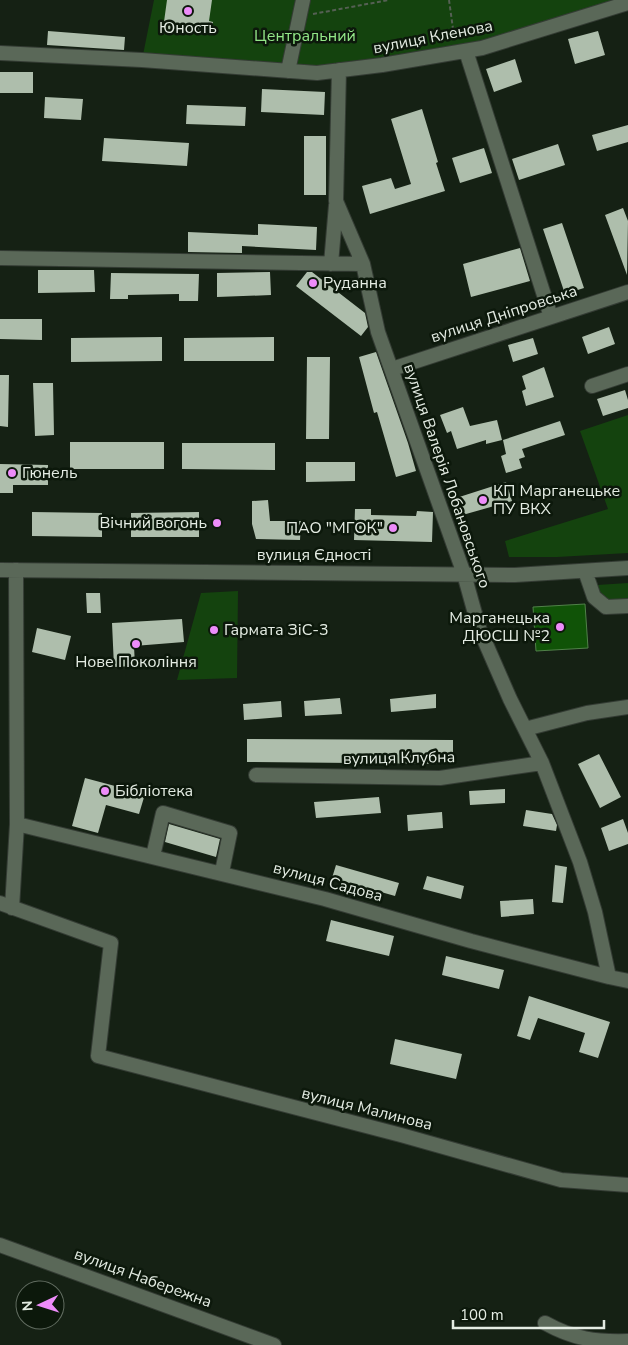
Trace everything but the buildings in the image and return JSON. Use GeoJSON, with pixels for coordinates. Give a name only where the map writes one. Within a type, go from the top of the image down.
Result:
{"type":"FeatureCollection","features":[{"type":"Feature","properties":{"kind":"street"},"geometry":{"type":"LineString","coordinates":[[288,71],[303,0]]}},
{"type":"Feature","properties":{"kind":"street","name":"вулиця Кленова"},"geometry":{"type":"LineString","coordinates":[[0,53],[317,73],[382,65],[482,48],[628,3]]}},
{"type":"Feature","properties":{"kind":"street"},"geometry":{"type":"LineString","coordinates":[[466,51],[551,317]]}},
{"type":"Feature","properties":{"kind":"street"},"geometry":{"type":"LineString","coordinates":[[331,264],[336,201],[339,70]]}},
{"type":"Feature","properties":{"kind":"street","name":"вулиця Валерія Лобановського"},"geometry":{"type":"LineString","coordinates":[[336,201],[363,264],[378,332],[464,574],[479,628],[510,699],[542,763],[580,862],[595,912],[609,977]]}},
{"type":"Feature","properties":{"kind":"street"},"geometry":{"type":"LineString","coordinates":[[0,258],[363,264]]}},
{"type":"Feature","properties":{"kind":"street","name":"вулиця Дніпровська"},"geometry":{"type":"LineString","coordinates":[[392,369],[628,292]]}},
{"type":"Feature","properties":{"kind":"street"},"geometry":{"type":"LineString","coordinates":[[592,386],[628,374]]}},
{"type":"Feature","properties":{"kind":"street","name":"вулиця Єдності"},"geometry":{"type":"LineString","coordinates":[[0,570],[515,574],[628,568]]}},
{"type":"Feature","properties":{"kind":"street"},"geometry":{"type":"LineString","coordinates":[[6,905],[17,824],[16,570]]}},
{"type":"Feature","properties":{"kind":"street"},"geometry":{"type":"LineString","coordinates":[[585,571],[594,597],[606,607],[628,606]]}},
{"type":"Feature","properties":{"kind":"street"},"geometry":{"type":"LineString","coordinates":[[525,729],[587,713],[628,707]]}},
{"type":"Feature","properties":{"kind":"street","name":"вулиця Клубна"},"geometry":{"type":"LineString","coordinates":[[256,775],[440,778],[542,763]]}},
{"type":"Feature","properties":{"kind":"street"},"geometry":{"type":"LineString","coordinates":[[153,856],[163,813],[230,833],[222,872]]}},
{"type":"Feature","properties":{"kind":"street","name":"вулиця Садова"},"geometry":{"type":"LineString","coordinates":[[17,824],[325,898],[471,941],[628,981]]}},
{"type":"Feature","properties":{"kind":"street","name":"вулиця Малинова"},"geometry":{"type":"LineString","coordinates":[[6,905],[111,943],[98,1056],[401,1135],[561,1180],[628,1185]]}},
{"type":"Feature","properties":{"kind":"street","name":"вулиця Набережна"},"geometry":{"type":"LineString","coordinates":[[0,1245],[274,1345]]}},
{"type":"Feature","properties":{"kind":"street"},"geometry":{"type":"LineString","coordinates":[[545,1323],[557,1330],[584,1340],[628,1341]]}},
{"type":"Feature","properties":{"kind":"path"},"geometry":{"type":"LineString","coordinates":[[300,16],[389,0]]}},
{"type":"Feature","properties":{"kind":"path"},"geometry":{"type":"LineString","coordinates":[[449,0],[454,36]]}},
{"type":"Feature","properties":{"kind":"green space","name":"Центральний"},"geometry":{"type":"Polygon","coordinates":[[[154,0],[628,0],[482,48],[317,73],[142,60],[154,0]]]}},
{"type":"Feature","properties":{"kind":"green space"},"geometry":{"type":"Polygon","coordinates":[[[628,415],[628,553],[557,557],[509,557],[505,541],[608,509],[580,431],[628,415]]]}},
{"type":"Feature","properties":{"kind":"green space"},"geometry":{"type":"Polygon","coordinates":[[[628,583],[628,602],[606,603],[598,597],[597,585],[628,583]]]}},
{"type":"Feature","properties":{"kind":"green space"},"geometry":{"type":"Polygon","coordinates":[[[238,591],[237,678],[177,680],[201,593],[238,591]]]}},
{"type":"Feature","properties":{"kind":"shaded area","name":"Марганецька ДЮСШ №2"},"geometry":{"type":"Polygon","coordinates":[[[585,604],[588,648],[536,651],[533,607],[585,604]]]}},
{"type":"Feature","properties":{"kind":"place","name":"Юность"},"geometry":{"type":"Point","coordinates":[188,11]}},
{"type":"Feature","properties":{"kind":"place","name":"Руданна"},"geometry":{"type":"Point","coordinates":[313,283]}},
{"type":"Feature","properties":{"kind":"place","name":"Гюнель"},"geometry":{"type":"Point","coordinates":[12,473]}},
{"type":"Feature","properties":{"kind":"place","name":"КП Марганецьке ПУ ВКХ"},"geometry":{"type":"Point","coordinates":[483,500]}},
{"type":"Feature","properties":{"kind":"place","name":"Вічний вогонь"},"geometry":{"type":"Point","coordinates":[217,523]}},
{"type":"Feature","properties":{"kind":"place","name":"ПАО \"МГОК\""},"geometry":{"type":"Point","coordinates":[393,528]}},
{"type":"Feature","properties":{"kind":"place","name":"Марганецька ДЮСШ №2"},"geometry":{"type":"Point","coordinates":[560,627]}},
{"type":"Feature","properties":{"kind":"place","name":"Гармата ЗіС-3"},"geometry":{"type":"Point","coordinates":[214,630]}},
{"type":"Feature","properties":{"kind":"place","name":"Нове Покоління"},"geometry":{"type":"Point","coordinates":[136,644]}},
{"type":"Feature","properties":{"kind":"place","name":"Бібліотека"},"geometry":{"type":"Point","coordinates":[105,791]}}]}
